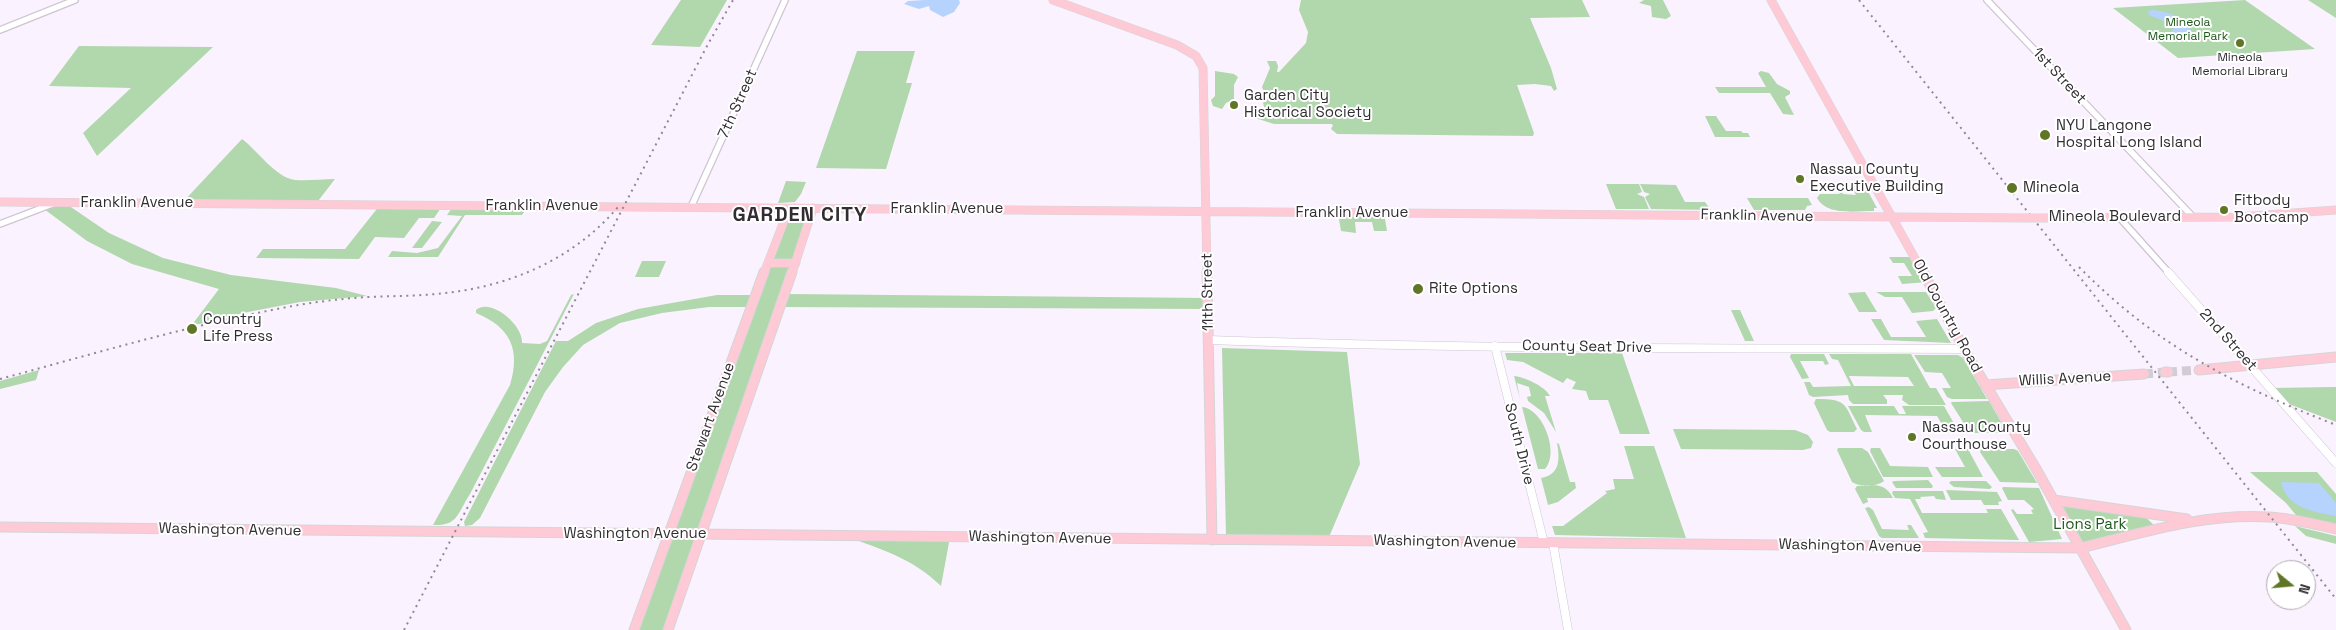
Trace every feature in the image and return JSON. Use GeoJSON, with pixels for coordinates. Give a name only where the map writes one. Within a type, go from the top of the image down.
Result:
{"type":"FeatureCollection","features":[{"type":"Feature","properties":{"kind":"main road","name":"11th Street"},"geometry":{"type":"LineString","coordinates":[[1053,0],[1188,50],[1198,58],[1204,73],[1212,540]]}},
{"type":"Feature","properties":{"kind":"main road","name":"Old Country Road"},"geometry":{"type":"LineString","coordinates":[[1770,0],[1893,217],[1964,349],[2054,500],[2126,630]]}},
{"type":"Feature","properties":{"kind":"main road","name":"Franklin Avenue"},"geometry":{"type":"LineString","coordinates":[[0,202],[1893,217]]}},
{"type":"Feature","properties":{"kind":"main road","name":"Stewart Avenue"},"geometry":{"type":"LineString","coordinates":[[634,630],[781,226],[795,208]]}},
{"type":"Feature","properties":{"kind":"main road","name":"Stewart Avenue"},"geometry":{"type":"LineString","coordinates":[[668,630],[796,263],[812,208]]}},
{"type":"Feature","properties":{"kind":"main road","name":"Mineola Boulevard"},"geometry":{"type":"LineString","coordinates":[[1893,217],[2260,216],[2336,210]]}},
{"type":"Feature","properties":{"kind":"main road"},"geometry":{"type":"LineString","coordinates":[[768,263],[796,263]]}},
{"type":"Feature","properties":{"kind":"main road"},"geometry":{"type":"LineString","coordinates":[[2199,370],[2336,357]]}},
{"type":"Feature","properties":{"kind":"main road","name":"Willis Avenue"},"geometry":{"type":"LineString","coordinates":[[1986,385],[2144,374]]}},
{"type":"Feature","properties":{"kind":"main road"},"geometry":{"type":"LineString","coordinates":[[2054,500],[2193,520],[2230,515],[2271,516],[2306,520],[2336,529]]}},
{"type":"Feature","properties":{"kind":"main road","name":"Washington Avenue"},"geometry":{"type":"LineString","coordinates":[[0,527],[433,533],[2080,548],[2193,520]]}},
{"type":"Feature","properties":{"kind":"street"},"geometry":{"type":"LineString","coordinates":[[0,30],[75,0]]}},
{"type":"Feature","properties":{"kind":"street","name":"7th Street"},"geometry":{"type":"LineString","coordinates":[[691,207],[786,0]]}},
{"type":"Feature","properties":{"kind":"street","name":"1st Street"},"geometry":{"type":"LineString","coordinates":[[1987,0],[2193,217]]}},
{"type":"Feature","properties":{"kind":"street"},"geometry":{"type":"LineString","coordinates":[[0,224],[57,202]]}},
{"type":"Feature","properties":{"kind":"street","name":"2nd Street"},"geometry":{"type":"LineString","coordinates":[[2119,217],[2336,463]]}},
{"type":"Feature","properties":{"kind":"street","name":"County Seat Drive"},"geometry":{"type":"LineString","coordinates":[[1209,340],[1323,344],[1964,349]]}},
{"type":"Feature","properties":{"kind":"street","name":"South Drive"},"geometry":{"type":"LineString","coordinates":[[1495,346],[1549,543],[1568,630]]}},
{"type":"Feature","properties":{"kind":"green space"},"geometry":{"type":"Polygon","coordinates":[[[681,0],[727,0],[700,47],[651,45],[681,0]]]}},
{"type":"Feature","properties":{"kind":"green space"},"geometry":{"type":"Polygon","coordinates":[[[1301,0],[1582,0],[1590,17],[1530,18],[1551,68],[1557,89],[1554,91],[1551,86],[1535,84],[1517,85],[1534,133],[1533,136],[1337,134],[1331,129],[1333,125],[1331,124],[1274,124],[1252,117],[1265,110],[1263,103],[1265,100],[1259,99],[1264,92],[1262,87],[1270,68],[1267,61],[1276,61],[1278,66],[1277,72],[1279,72],[1306,43],[1308,32],[1299,10],[1301,0]]]}},
{"type":"Feature","properties":{"kind":"green space"},"geometry":{"type":"Polygon","coordinates":[[[1644,0],[1663,0],[1671,16],[1666,19],[1652,17],[1651,6],[1639,3],[1644,0]]]}},
{"type":"Feature","properties":{"kind":"green space","name":"Mineola Memorial Park"},"geometry":{"type":"Polygon","coordinates":[[[2245,0],[2315,49],[2178,58],[2113,8],[2245,0]]]}},
{"type":"Feature","properties":{"kind":"green space"},"geometry":{"type":"Polygon","coordinates":[[[2308,0],[2336,0],[2336,18],[2308,0]]]}},
{"type":"Feature","properties":{"kind":"green space"},"geometry":{"type":"Polygon","coordinates":[[[79,46],[213,47],[97,156],[83,133],[131,88],[49,86],[79,46]]]}},
{"type":"Feature","properties":{"kind":"green space"},"geometry":{"type":"Polygon","coordinates":[[[857,51],[915,51],[906,83],[912,83],[886,169],[816,168],[857,51]]]}},
{"type":"Feature","properties":{"kind":"green space"},"geometry":{"type":"Polygon","coordinates":[[[1215,71],[1234,74],[1238,77],[1234,85],[1234,99],[1226,103],[1222,109],[1213,106],[1211,100],[1215,96],[1215,71]]]}},
{"type":"Feature","properties":{"kind":"green space"},"geometry":{"type":"Polygon","coordinates":[[[1761,71],[1769,73],[1777,84],[1790,91],[1790,94],[1785,97],[1794,115],[1783,114],[1770,93],[1719,93],[1715,87],[1766,87],[1758,73],[1761,71]]]}},
{"type":"Feature","properties":{"kind":"green space"},"geometry":{"type":"Polygon","coordinates":[[[1705,116],[1716,116],[1726,131],[1741,131],[1748,133],[1750,137],[1715,137],[1705,116]]]}},
{"type":"Feature","properties":{"kind":"green space"},"geometry":{"type":"Polygon","coordinates":[[[242,139],[274,169],[288,178],[295,180],[335,179],[315,205],[181,204],[242,139]]]}},
{"type":"Feature","properties":{"kind":"green space"},"geometry":{"type":"Polygon","coordinates":[[[786,181],[806,182],[795,202],[778,203],[786,181]]]}},
{"type":"Feature","properties":{"kind":"green space"},"geometry":{"type":"Polygon","coordinates":[[[1606,184],[1639,184],[1642,192],[1637,194],[1644,197],[1649,209],[1616,209],[1606,184]]]}},
{"type":"Feature","properties":{"kind":"green space"},"geometry":{"type":"Polygon","coordinates":[[[1640,184],[1676,185],[1685,202],[1705,202],[1711,210],[1651,209],[1645,197],[1650,194],[1644,192],[1640,184]]]}},
{"type":"Feature","properties":{"kind":"green space"},"geometry":{"type":"Polygon","coordinates":[[[1834,184],[1837,184],[1843,194],[1856,195],[1850,184],[1864,184],[1877,208],[1874,208],[1874,211],[1850,212],[1827,208],[1817,198],[1820,194],[1840,194],[1834,184]]]}},
{"type":"Feature","properties":{"kind":"green space"},"geometry":{"type":"Polygon","coordinates":[[[1747,198],[1808,198],[1812,205],[1807,206],[1805,210],[1754,210],[1747,198]]]}},
{"type":"Feature","properties":{"kind":"green space"},"geometry":{"type":"Polygon","coordinates":[[[65,203],[109,233],[163,258],[231,275],[336,288],[367,296],[300,302],[191,326],[219,289],[132,264],[87,241],[44,209],[65,203]]]}},
{"type":"Feature","properties":{"kind":"green space"},"geometry":{"type":"Polygon","coordinates":[[[380,205],[443,205],[434,218],[419,218],[404,238],[375,237],[359,259],[256,258],[263,249],[345,249],[380,205]]]}},
{"type":"Feature","properties":{"kind":"green space"},"geometry":{"type":"Polygon","coordinates":[[[454,205],[528,206],[522,215],[465,215],[438,257],[388,257],[392,251],[417,253],[438,248],[462,216],[447,215],[454,205]]]}},
{"type":"Feature","properties":{"kind":"green space"},"geometry":{"type":"Polygon","coordinates":[[[792,211],[809,211],[787,294],[1208,298],[1208,309],[782,307],[668,630],[632,630],[751,307],[709,307],[662,313],[620,323],[583,345],[563,367],[545,392],[480,518],[472,525],[465,526],[464,522],[556,341],[568,341],[596,323],[638,309],[717,295],[756,295],[792,211]]]}},
{"type":"Feature","properties":{"kind":"green space"},"geometry":{"type":"Polygon","coordinates":[[[1338,213],[1384,213],[1387,231],[1374,231],[1372,222],[1355,222],[1356,233],[1341,231],[1338,213]]]}},
{"type":"Feature","properties":{"kind":"green space"},"geometry":{"type":"Polygon","coordinates":[[[432,221],[442,222],[422,248],[412,248],[432,221]]]}},
{"type":"Feature","properties":{"kind":"green space"},"geometry":{"type":"Polygon","coordinates":[[[1889,257],[1915,257],[1928,282],[1902,284],[1898,276],[1912,276],[1904,263],[1893,263],[1889,257]]]}},
{"type":"Feature","properties":{"kind":"green space"},"geometry":{"type":"Polygon","coordinates":[[[642,261],[666,261],[659,277],[635,277],[642,261]]]}},
{"type":"Feature","properties":{"kind":"green space"},"geometry":{"type":"Polygon","coordinates":[[[1865,292],[1877,312],[1859,312],[1848,293],[1865,292]]]}},
{"type":"Feature","properties":{"kind":"green space"},"geometry":{"type":"Polygon","coordinates":[[[1876,292],[1926,292],[1936,308],[1933,311],[1912,313],[1902,297],[1885,297],[1876,292]]]}},
{"type":"Feature","properties":{"kind":"green space"},"geometry":{"type":"Polygon","coordinates":[[[574,294],[459,513],[448,523],[433,525],[510,385],[513,372],[513,350],[505,332],[488,319],[476,313],[476,310],[482,307],[490,307],[498,310],[518,329],[522,343],[540,344],[547,341],[571,295],[574,294]]]}},
{"type":"Feature","properties":{"kind":"green space"},"geometry":{"type":"Polygon","coordinates":[[[1731,310],[1740,310],[1754,341],[1745,341],[1731,310]]]}},
{"type":"Feature","properties":{"kind":"green space"},"geometry":{"type":"Polygon","coordinates":[[[1871,319],[1881,319],[1891,337],[1926,337],[1916,321],[1937,319],[1951,343],[1884,340],[1871,319]]]}},
{"type":"Feature","properties":{"kind":"green space"},"geometry":{"type":"Polygon","coordinates":[[[1222,348],[1347,352],[1360,464],[1329,537],[1226,537],[1222,348]]]}},
{"type":"Feature","properties":{"kind":"green space"},"geometry":{"type":"Polygon","coordinates":[[[1505,353],[1622,353],[1650,434],[1620,434],[1608,400],[1589,400],[1586,391],[1572,389],[1576,382],[1567,378],[1563,383],[1523,362],[1507,360],[1505,353]]]}},
{"type":"Feature","properties":{"kind":"green space"},"geometry":{"type":"Polygon","coordinates":[[[1791,354],[1824,354],[1829,364],[1825,365],[1823,361],[1800,361],[1809,378],[1802,379],[1790,357],[1791,354]]]}},
{"type":"Feature","properties":{"kind":"green space"},"geometry":{"type":"Polygon","coordinates":[[[1829,354],[1911,354],[1930,388],[1936,388],[1946,405],[1909,405],[1902,400],[1903,395],[1883,395],[1887,400],[1887,404],[1853,404],[1849,400],[1848,395],[1813,397],[1809,395],[1804,382],[1810,382],[1813,387],[1851,386],[1838,360],[1832,359],[1829,354]],[[1849,376],[1854,386],[1914,386],[1908,377],[1849,376]]]}},
{"type":"Feature","properties":{"kind":"green space"},"geometry":{"type":"Polygon","coordinates":[[[1914,355],[1958,355],[1963,358],[1987,399],[1952,399],[1947,397],[1942,388],[1951,388],[1942,373],[1925,372],[1914,355]]]}},
{"type":"Feature","properties":{"kind":"green space"},"geometry":{"type":"Polygon","coordinates":[[[39,370],[36,380],[0,389],[0,381],[39,370]]]}},
{"type":"Feature","properties":{"kind":"green space"},"geometry":{"type":"Polygon","coordinates":[[[1514,376],[1534,383],[1544,389],[1550,396],[1545,396],[1556,432],[1544,413],[1528,401],[1527,397],[1531,396],[1529,387],[1517,383],[1520,399],[1514,376]]]}},
{"type":"Feature","properties":{"kind":"green space"},"geometry":{"type":"Polygon","coordinates":[[[2336,387],[2336,422],[2281,401],[2270,388],[2336,387]]]}},
{"type":"Feature","properties":{"kind":"green space"},"geometry":{"type":"Polygon","coordinates":[[[1816,399],[1834,400],[1843,404],[1857,429],[1854,432],[1830,432],[1827,430],[1814,403],[1816,399]]]}},
{"type":"Feature","properties":{"kind":"green space"},"geometry":{"type":"Polygon","coordinates":[[[1989,401],[2007,432],[1972,433],[1968,430],[1951,403],[1952,402],[1989,401]]]}},
{"type":"Feature","properties":{"kind":"green space"},"geometry":{"type":"Polygon","coordinates":[[[1848,406],[1894,406],[1899,414],[1906,414],[1902,406],[1944,406],[1959,432],[1947,433],[1937,416],[1865,415],[1872,432],[1864,432],[1861,430],[1848,406]]]}},
{"type":"Feature","properties":{"kind":"green space"},"geometry":{"type":"Polygon","coordinates":[[[1522,407],[1537,415],[1547,433],[1551,453],[1545,469],[1538,469],[1522,407]]]}},
{"type":"Feature","properties":{"kind":"green space"},"geometry":{"type":"Polygon","coordinates":[[[1673,429],[1795,430],[1808,435],[1813,442],[1811,448],[1803,450],[1681,449],[1673,429]]]}},
{"type":"Feature","properties":{"kind":"green space"},"geometry":{"type":"Polygon","coordinates":[[[1557,443],[1559,444],[1570,482],[1575,482],[1576,488],[1558,502],[1548,505],[1541,478],[1552,474],[1555,470],[1558,460],[1557,443]]]}},
{"type":"Feature","properties":{"kind":"green space"},"geometry":{"type":"Polygon","coordinates":[[[1624,446],[1654,446],[1686,538],[1555,535],[1552,526],[1563,526],[1607,493],[1605,491],[1615,489],[1613,479],[1634,479],[1624,446]]]}},
{"type":"Feature","properties":{"kind":"green space"},"geometry":{"type":"Polygon","coordinates":[[[1838,448],[1862,448],[1868,452],[1884,481],[1868,486],[1852,482],[1837,450],[1838,448]]]}},
{"type":"Feature","properties":{"kind":"green space"},"geometry":{"type":"Polygon","coordinates":[[[1871,448],[1880,448],[1890,466],[1928,467],[1933,477],[1883,477],[1870,451],[1871,448]]]}},
{"type":"Feature","properties":{"kind":"green space"},"geometry":{"type":"Polygon","coordinates":[[[1955,449],[1968,449],[1983,477],[1942,477],[1935,467],[1965,467],[1955,449]]]}},
{"type":"Feature","properties":{"kind":"green space"},"geometry":{"type":"Polygon","coordinates":[[[1981,449],[2014,449],[2018,451],[2037,483],[2000,482],[1980,452],[1981,449]]]}},
{"type":"Feature","properties":{"kind":"green space"},"geometry":{"type":"Polygon","coordinates":[[[2250,472],[2317,472],[2336,494],[2336,529],[2300,520],[2286,503],[2250,472]]]}},
{"type":"Feature","properties":{"kind":"green space"},"geometry":{"type":"Polygon","coordinates":[[[1928,480],[1933,486],[1932,488],[1896,488],[1892,482],[1894,481],[1928,480]]]}},
{"type":"Feature","properties":{"kind":"green space"},"geometry":{"type":"Polygon","coordinates":[[[1951,481],[1986,481],[1992,487],[1990,489],[1954,487],[1949,483],[1951,481]]]}},
{"type":"Feature","properties":{"kind":"green space"},"geometry":{"type":"Polygon","coordinates":[[[1873,485],[1882,487],[1893,498],[1867,498],[1868,502],[1863,504],[1855,489],[1857,486],[1873,485]]]}},
{"type":"Feature","properties":{"kind":"green space"},"geometry":{"type":"Polygon","coordinates":[[[2003,487],[2039,488],[2062,539],[2029,542],[2011,510],[2013,509],[2017,514],[2033,514],[2031,510],[2034,509],[2024,500],[2008,500],[2003,487]]]}},
{"type":"Feature","properties":{"kind":"green space"},"geometry":{"type":"Polygon","coordinates":[[[1946,490],[1997,492],[2002,501],[1998,502],[1999,505],[1984,505],[1981,500],[1951,500],[1946,490]]]}},
{"type":"Feature","properties":{"kind":"green space"},"geometry":{"type":"Polygon","coordinates":[[[1893,491],[1943,491],[1946,500],[1936,499],[1934,496],[1915,499],[1922,513],[1988,513],[1986,509],[2001,509],[2019,540],[1925,538],[1923,533],[1928,532],[1910,499],[1895,498],[1892,493],[1893,491]]]}},
{"type":"Feature","properties":{"kind":"green space","name":"Lions Park"},"geometry":{"type":"Polygon","coordinates":[[[2054,500],[2140,512],[2157,528],[2080,548],[2054,500]]]}},
{"type":"Feature","properties":{"kind":"green space"},"geometry":{"type":"Polygon","coordinates":[[[1869,507],[1873,510],[1882,529],[1909,530],[1907,525],[1911,525],[1919,538],[1882,538],[1879,536],[1865,508],[1869,507]]]}},
{"type":"Feature","properties":{"kind":"green space"},"geometry":{"type":"Polygon","coordinates":[[[2295,526],[2336,536],[2336,544],[2306,536],[2295,526]]]}},
{"type":"Feature","properties":{"kind":"green space"},"geometry":{"type":"Polygon","coordinates":[[[845,536],[950,537],[941,586],[908,562],[884,550],[845,536]]]}},
{"type":"Feature","properties":{"kind":"water"},"geometry":{"type":"Polygon","coordinates":[[[959,0],[960,3],[954,12],[943,17],[930,10],[929,6],[919,9],[904,4],[908,1],[959,0]]]}},
{"type":"Feature","properties":{"kind":"water"},"geometry":{"type":"Polygon","coordinates":[[[2151,10],[2183,19],[2191,25],[2189,28],[2191,31],[2182,33],[2183,36],[2171,35],[2169,33],[2174,29],[2174,25],[2149,15],[2148,12],[2151,10]]]}},
{"type":"Feature","properties":{"kind":"water"},"geometry":{"type":"Polygon","coordinates":[[[2281,482],[2319,483],[2336,503],[2336,516],[2319,513],[2295,503],[2284,491],[2281,482]]]}},
{"type":"Feature","properties":{"kind":"tunnel"},"geometry":{"type":"LineString","coordinates":[[2168,372],[2199,370]]}},
{"type":"Feature","properties":{"kind":"tunnel"},"geometry":{"type":"LineString","coordinates":[[2144,374],[2165,372]]}},
{"type":"Feature","properties":{"kind":"railway"},"geometry":{"type":"LineString","coordinates":[[404,630],[707,46],[733,0]]}},
{"type":"Feature","properties":{"kind":"railway"},"geometry":{"type":"LineString","coordinates":[[1859,0],[2336,599]]}},
{"type":"Feature","properties":{"kind":"railway"},"geometry":{"type":"LineString","coordinates":[[0,379],[166,334],[279,308],[343,299],[436,294],[488,285],[512,278],[559,257],[580,243],[618,207]]}},
{"type":"Feature","properties":{"kind":"railway"},"geometry":{"type":"LineString","coordinates":[[2079,267],[2108,295],[2138,319],[2198,361],[2264,395],[2336,425]]}},
{"type":"Feature","properties":{"kind":"place","name":"Mineola Memorial Library"},"geometry":{"type":"Point","coordinates":[2240,43]}},
{"type":"Feature","properties":{"kind":"place","name":"Garden City Historical Society"},"geometry":{"type":"Point","coordinates":[1234,105]}},
{"type":"Feature","properties":{"kind":"place","name":"NYU Langone Hospital Long Island"},"geometry":{"type":"Point","coordinates":[2045,135]}},
{"type":"Feature","properties":{"kind":"place","name":"Nassau County Executive Building"},"geometry":{"type":"Point","coordinates":[1800,179]}},
{"type":"Feature","properties":{"kind":"place","name":"Mineola"},"geometry":{"type":"Point","coordinates":[2012,188]}},
{"type":"Feature","properties":{"kind":"place","name":"Fitbody Bootcamp"},"geometry":{"type":"Point","coordinates":[2224,210]}},
{"type":"Feature","properties":{"kind":"place","name":"Rite Options"},"geometry":{"type":"Point","coordinates":[1418,289]}},
{"type":"Feature","properties":{"kind":"place","name":"Country Life Press"},"geometry":{"type":"Point","coordinates":[192,329]}},
{"type":"Feature","properties":{"kind":"place","name":"Nassau County Courthouse"},"geometry":{"type":"Point","coordinates":[1912,437]}},
{"type":"Feature","properties":{"kind":"district","name":"GARDEN CITY"},"geometry":{"type":"Point","coordinates":[800,216]}}]}
